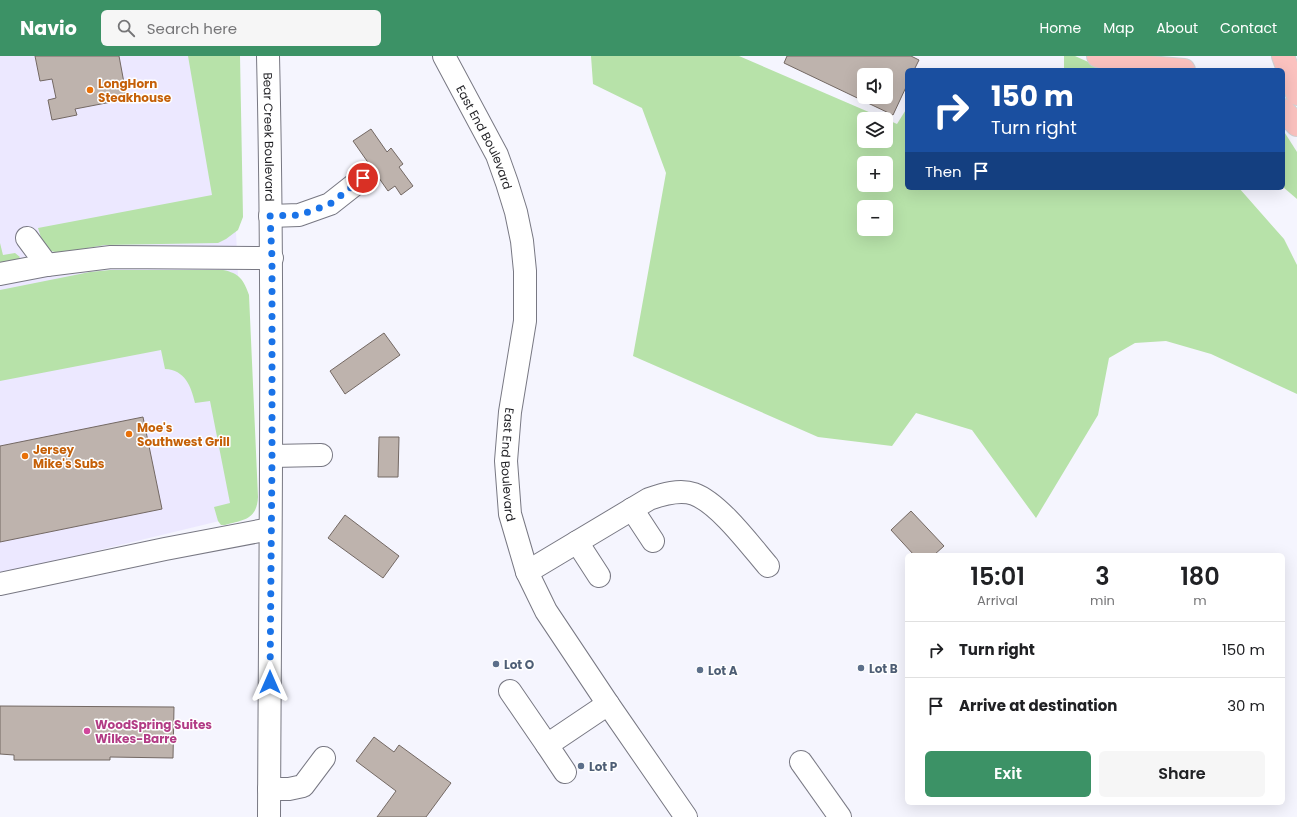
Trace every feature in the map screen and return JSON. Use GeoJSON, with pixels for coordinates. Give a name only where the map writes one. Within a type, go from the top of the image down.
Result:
{"type":"FeatureCollection","features":[{"type":"Feature","properties":{"kind":"main road"},"geometry":{"type":"LineString","coordinates":[[1098,56],[1126,65],[1161,68]]}},
{"type":"Feature","properties":{"kind":"main road"},"geometry":{"type":"LineString","coordinates":[[1283,56],[1297,94]]}},
{"type":"Feature","properties":{"kind":"main road"},"geometry":{"type":"LineString","coordinates":[[1285,112],[1297,125]]}},
{"type":"Feature","properties":{"kind":"street","name":"Bear Creek Boulevard"},"geometry":{"type":"LineString","coordinates":[[268,56],[272,258],[269,817]]}},
{"type":"Feature","properties":{"kind":"street"},"geometry":{"type":"LineString","coordinates":[[268,81],[281,56]]}},
{"type":"Feature","properties":{"kind":"street","name":"East End Boulevard"},"geometry":{"type":"LineString","coordinates":[[444,56],[497,155],[508,183],[522,241],[525,271],[525,321],[510,412],[506,461],[510,514],[527,572],[546,611],[686,817]]}},
{"type":"Feature","properties":{"kind":"street"},"geometry":{"type":"LineString","coordinates":[[270,216],[300,215],[330,204],[363,178]]}},
{"type":"Feature","properties":{"kind":"street"},"geometry":{"type":"LineString","coordinates":[[27,238],[47,265]]}},
{"type":"Feature","properties":{"kind":"street"},"geometry":{"type":"LineString","coordinates":[[0,274],[47,265],[111,257],[272,258]]}},
{"type":"Feature","properties":{"kind":"street"},"geometry":{"type":"LineString","coordinates":[[272,456],[321,454]]}},
{"type":"Feature","properties":{"kind":"street"},"geometry":{"type":"LineString","coordinates":[[527,572],[649,499],[664,494],[678,492],[693,493],[706,500],[718,510],[768,566]]}},
{"type":"Feature","properties":{"kind":"street"},"geometry":{"type":"LineString","coordinates":[[632,510],[653,542]]}},
{"type":"Feature","properties":{"kind":"street"},"geometry":{"type":"LineString","coordinates":[[0,584],[165,549],[270,529]]}},
{"type":"Feature","properties":{"kind":"street"},"geometry":{"type":"LineString","coordinates":[[577,542],[598,576]]}},
{"type":"Feature","properties":{"kind":"street"},"geometry":{"type":"LineString","coordinates":[[510,691],[566,772]]}},
{"type":"Feature","properties":{"kind":"street"},"geometry":{"type":"LineString","coordinates":[[547,745],[608,704]]}},
{"type":"Feature","properties":{"kind":"street"},"geometry":{"type":"LineString","coordinates":[[269,789],[289,789],[304,786],[324,758]]}},
{"type":"Feature","properties":{"kind":"street"},"geometry":{"type":"LineString","coordinates":[[801,762],[840,817]]}},
{"type":"Feature","properties":{"kind":"shaded area"},"geometry":{"type":"Polygon","coordinates":[[[0,56],[228,56],[248,494],[236,517],[0,574],[0,56]]]}},
{"type":"Feature","properties":{"kind":"green space"},"geometry":{"type":"Polygon","coordinates":[[[188,56],[240,56],[243,217],[238,230],[218,243],[105,245],[59,253],[44,247],[38,228],[212,195],[188,56]]]}},
{"type":"Feature","properties":{"kind":"green space"},"geometry":{"type":"Polygon","coordinates":[[[591,56],[739,56],[869,112],[857,112],[857,148],[893,148],[893,122],[897,124],[905,111],[905,190],[1241,190],[1284,239],[1297,265],[1297,394],[1211,354],[1166,341],[1135,343],[1109,358],[1098,415],[1036,518],[972,430],[916,413],[892,446],[818,437],[633,356],[666,173],[642,108],[593,84],[591,56]]]}},
{"type":"Feature","properties":{"kind":"green space"},"geometry":{"type":"Polygon","coordinates":[[[1064,56],[1075,56],[1102,68],[1064,68],[1064,56]]]}},
{"type":"Feature","properties":{"kind":"green space"},"geometry":{"type":"Polygon","coordinates":[[[1285,133],[1297,152],[1297,199],[1285,189],[1285,133]]]}},
{"type":"Feature","properties":{"kind":"green space"},"geometry":{"type":"Polygon","coordinates":[[[0,243],[3,255],[15,253],[20,257],[16,262],[0,265],[0,243]]]}},
{"type":"Feature","properties":{"kind":"green space"},"geometry":{"type":"Polygon","coordinates":[[[110,270],[223,270],[237,275],[243,281],[249,295],[258,497],[255,510],[248,518],[225,525],[221,525],[218,521],[214,507],[230,503],[210,401],[195,403],[186,380],[178,372],[165,369],[161,350],[0,381],[0,290],[90,272],[110,270]]]}},
{"type":"Feature","properties":{"kind":"building","name":"LongHorn Steakhouse"},"geometry":{"type":"Polygon","coordinates":[[[35,56],[119,56],[127,99],[75,109],[77,115],[52,120],[48,100],[56,98],[52,79],[40,81],[35,56]]]}},
{"type":"Feature","properties":{"kind":"building"},"geometry":{"type":"Polygon","coordinates":[[[787,56],[911,56],[919,60],[915,68],[905,68],[905,89],[893,115],[893,112],[887,112],[870,104],[893,104],[893,68],[857,68],[857,98],[784,63],[787,56]]]}},
{"type":"Feature","properties":{"kind":"building"},"geometry":{"type":"Polygon","coordinates":[[[371,129],[387,152],[391,148],[403,164],[399,167],[413,186],[401,195],[395,186],[388,191],[353,141],[371,129]]]}},
{"type":"Feature","properties":{"kind":"building"},"geometry":{"type":"Polygon","coordinates":[[[384,333],[400,355],[345,394],[330,371],[384,333]]]}},
{"type":"Feature","properties":{"kind":"building"},"geometry":{"type":"Polygon","coordinates":[[[143,417],[162,509],[0,542],[0,446],[143,417]]]}},
{"type":"Feature","properties":{"kind":"building"},"geometry":{"type":"Polygon","coordinates":[[[379,437],[399,437],[398,477],[378,477],[379,437]]]}},
{"type":"Feature","properties":{"kind":"building"},"geometry":{"type":"Polygon","coordinates":[[[911,511],[944,546],[936,553],[912,553],[891,530],[911,511]]]}},
{"type":"Feature","properties":{"kind":"building"},"geometry":{"type":"Polygon","coordinates":[[[345,515],[399,556],[383,578],[328,538],[345,515]]]}},
{"type":"Feature","properties":{"kind":"building","name":"WoodSpring Suites Wilkes-Barre"},"geometry":{"type":"Polygon","coordinates":[[[0,706],[174,707],[173,758],[110,757],[110,760],[14,760],[14,755],[0,754],[0,706]]]}},
{"type":"Feature","properties":{"kind":"building"},"geometry":{"type":"Polygon","coordinates":[[[374,737],[394,752],[399,745],[451,783],[426,817],[377,817],[396,791],[356,761],[374,737]]]}},
{"type":"Feature","properties":{"kind":"place","name":"LongHorn Steakhouse"},"geometry":{"type":"Point","coordinates":[90,90]}},
{"type":"Feature","properties":{"kind":"place","name":"Moe's Southwest Grill"},"geometry":{"type":"Point","coordinates":[129,434]}},
{"type":"Feature","properties":{"kind":"place","name":"Jersey Mike's Subs"},"geometry":{"type":"Point","coordinates":[25,456]}},
{"type":"Feature","properties":{"kind":"place","name":"Lot O"},"geometry":{"type":"Point","coordinates":[496,664]}},
{"type":"Feature","properties":{"kind":"place","name":"Lot B"},"geometry":{"type":"Point","coordinates":[861,668]}},
{"type":"Feature","properties":{"kind":"place","name":"Lot A"},"geometry":{"type":"Point","coordinates":[700,670]}},
{"type":"Feature","properties":{"kind":"place","name":"WoodSpring Suites Wilkes-Barre"},"geometry":{"type":"Point","coordinates":[87,731]}},
{"type":"Feature","properties":{"kind":"place","name":"Lot P"},"geometry":{"type":"Point","coordinates":[581,766]}},
{"type":"Feature","properties":{"kind":"route"},"geometry":{"type":"LineString","coordinates":[[270,682],[270,529],[272,456],[272,258],[270,216],[300,215],[330,204],[363,178]]}}]}
